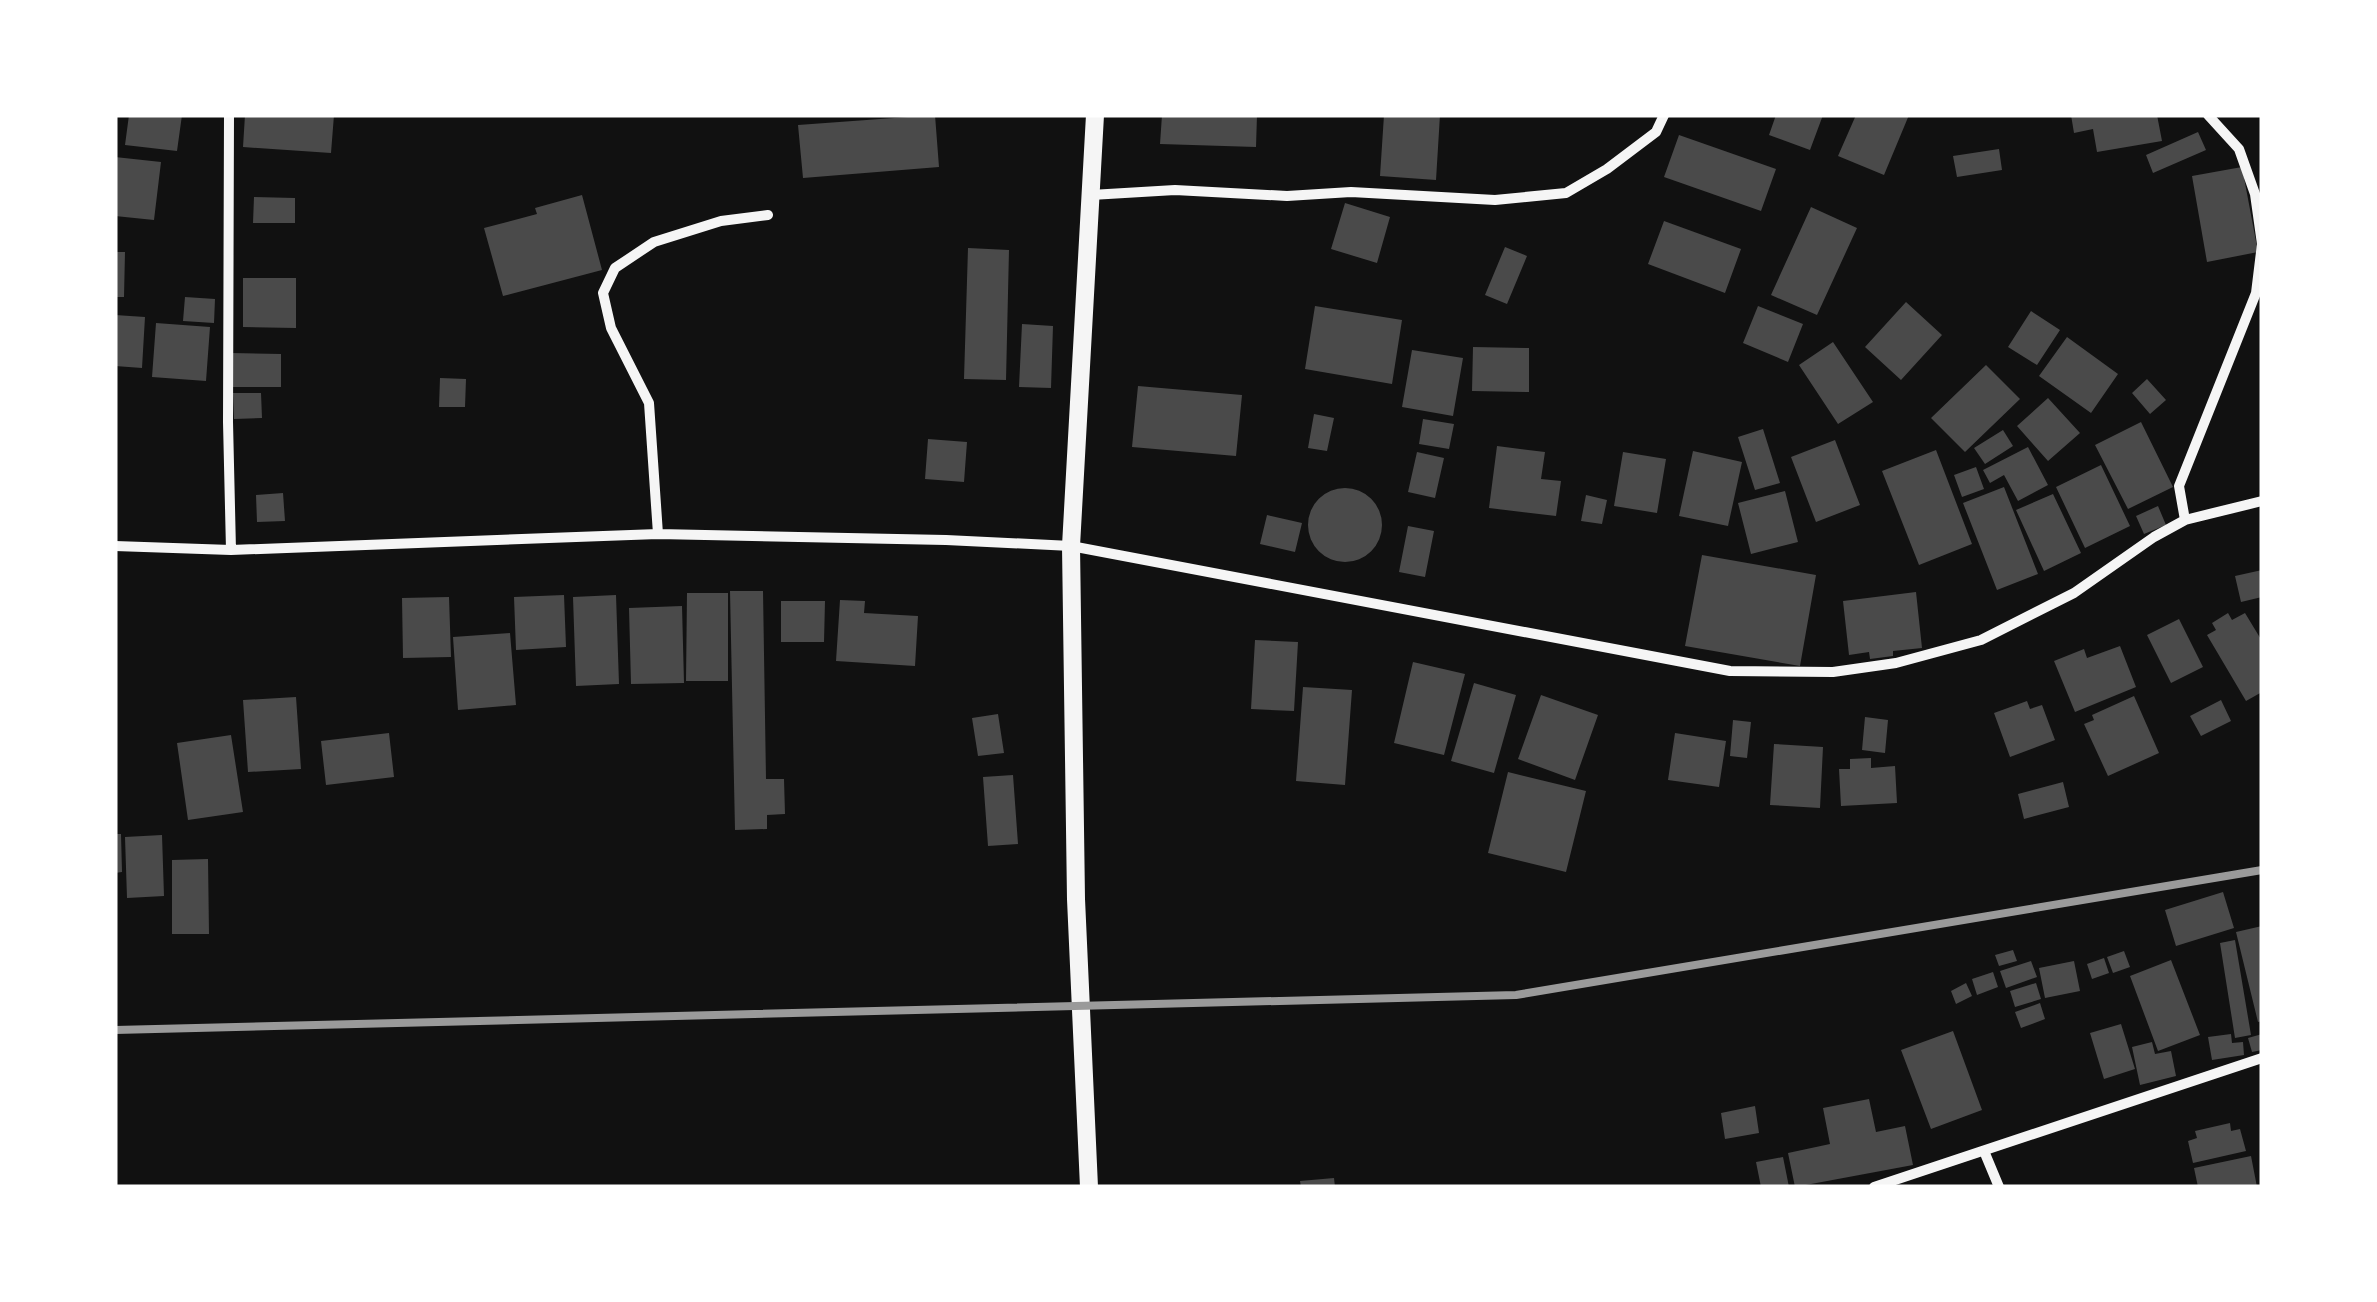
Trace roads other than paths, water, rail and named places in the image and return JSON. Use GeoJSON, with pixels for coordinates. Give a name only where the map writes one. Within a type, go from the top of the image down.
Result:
{"type":"FeatureCollection","features":[{"type":"Feature","properties":{"kind":"street"},"geometry":{"type":"LineString","coordinates":[[229,115],[231,550]]}},
{"type":"Feature","properties":{"kind":"street"},"geometry":{"type":"LineString","coordinates":[[1089,1187],[1076,900],[1071,546],[1095,115]]}},
{"type":"Feature","properties":{"kind":"street"},"geometry":{"type":"LineString","coordinates":[[1090,194],[1175,190],[1287,196],[1351,192],[1495,200],[1566,193],[1607,170],[1656,132],[1664,115]]}},
{"type":"Feature","properties":{"kind":"street"},"geometry":{"type":"LineString","coordinates":[[2184,520],[2179,486],[2256,294],[2262,244],[2255,194],[2239,149],[2208,115]]}},
{"type":"Feature","properties":{"kind":"street"},"geometry":{"type":"LineString","coordinates":[[658,534],[649,402],[611,328],[603,293],[615,268],[654,242],[721,221],[768,215]]}},
{"type":"Feature","properties":{"kind":"street"},"geometry":{"type":"LineString","coordinates":[[115,546],[231,550],[658,534],[1071,546],[1730,671],[1833,672],[1896,664],[1981,640],[2074,593],[2184,520],[2262,500]]}},
{"type":"Feature","properties":{"kind":"street"},"geometry":{"type":"LineString","coordinates":[[1874,1187],[2262,1058]]}},
{"type":"Feature","properties":{"kind":"street"},"geometry":{"type":"LineString","coordinates":[[1984,1151],[1999,1187]]}},
{"type":"Feature","properties":{"kind":"railway"},"geometry":{"type":"LineString","coordinates":[[115,1030],[1516,995],[2262,870]]}}]}
